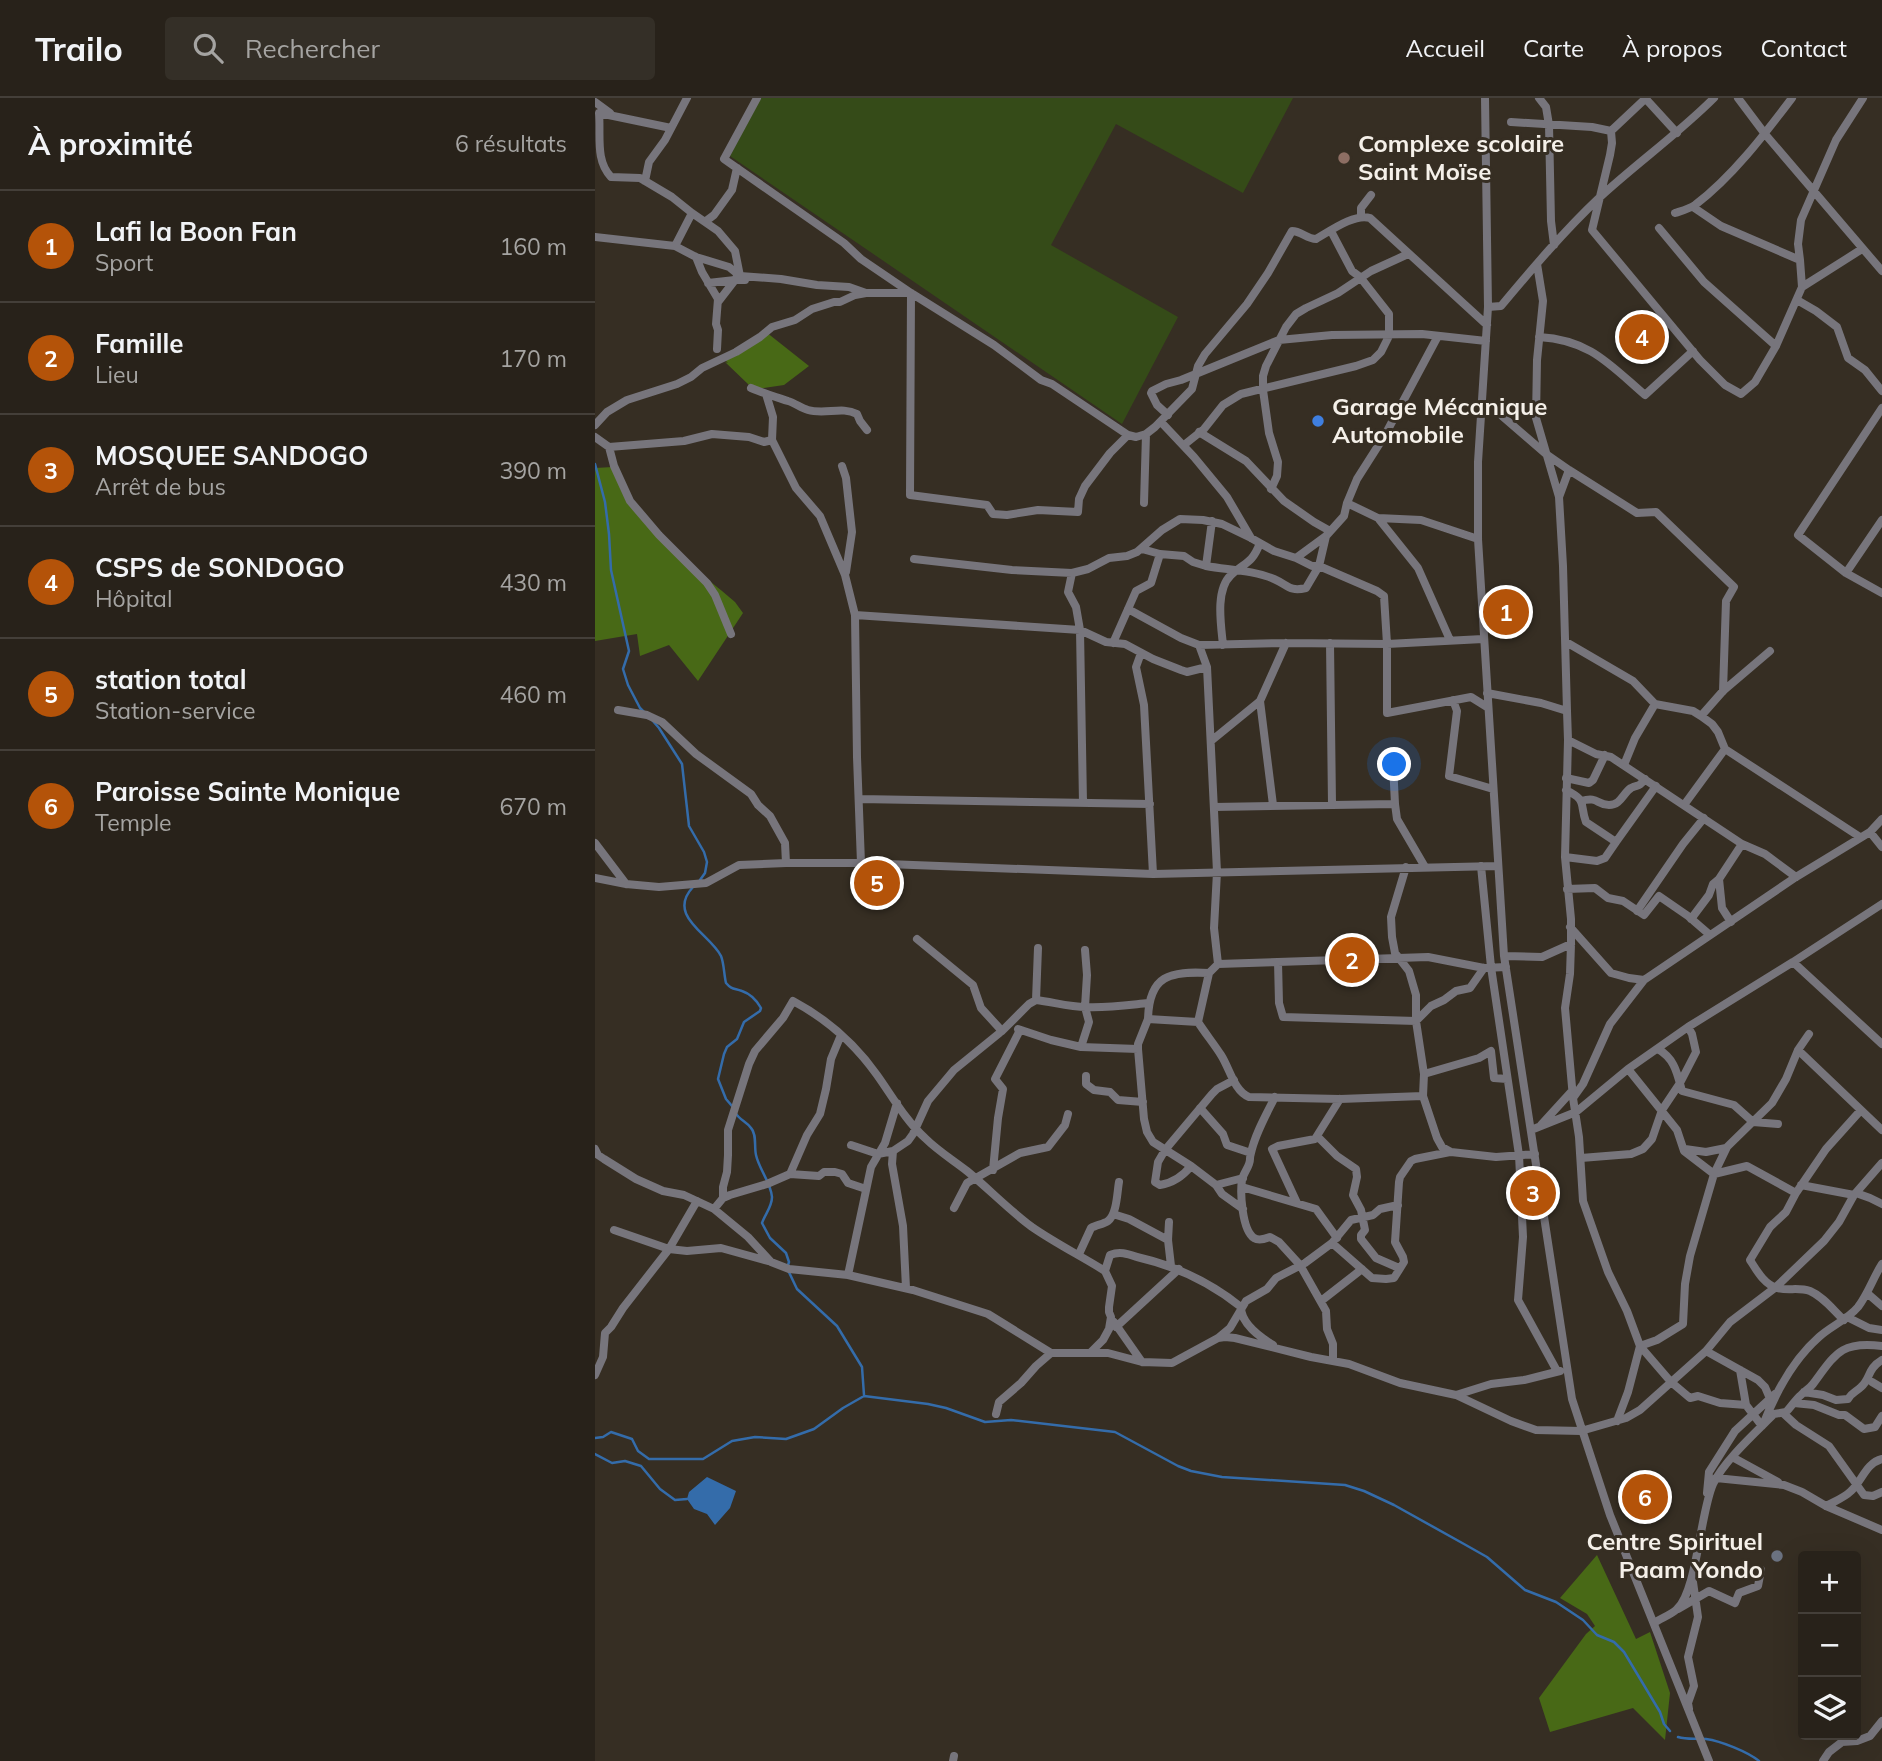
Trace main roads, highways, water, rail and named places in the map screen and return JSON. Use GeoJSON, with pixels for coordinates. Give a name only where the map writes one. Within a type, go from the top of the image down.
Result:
{"type":"FeatureCollection","features":[{"type":"Feature","properties":{"kind":"water"},"geometry":{"type":"Polygon","coordinates":[[[707,1477],[736,1491],[730,1508],[715,1525],[707,1514],[694,1509],[687,1499],[689,1492],[707,1477]]]}},
{"type":"Feature","properties":{"kind":"waterway"},"geometry":{"type":"LineString","coordinates":[[595,464],[605,502],[611,570],[629,651],[623,669],[628,685],[645,713]]}},
{"type":"Feature","properties":{"kind":"waterway"},"geometry":{"type":"LineString","coordinates":[[652,720],[682,764],[689,826],[707,862],[705,873],[700,880]]}},
{"type":"Feature","properties":{"kind":"waterway"},"geometry":{"type":"LineString","coordinates":[[693,887],[686,897],[684,907],[687,916],[721,956],[726,983],[751,996],[761,1008],[744,1022],[737,1039],[727,1047],[724,1054],[718,1079],[726,1099],[732,1106]]}},
{"type":"Feature","properties":{"kind":"waterway"},"geometry":{"type":"LineString","coordinates":[[735,1112],[753,1131],[755,1152],[771,1192],[771,1204],[762,1223],[770,1238],[786,1253],[789,1262],[787,1268],[797,1289],[837,1326],[862,1367],[864,1395]]}},
{"type":"Feature","properties":{"kind":"waterway"},"geometry":{"type":"LineString","coordinates":[[595,1438],[611,1432],[632,1439],[638,1451],[649,1459],[703,1459],[732,1441],[755,1437],[786,1439],[814,1429],[864,1396],[928,1404],[985,1422],[1011,1420],[1115,1432],[1178,1466],[1222,1477],[1345,1485],[1394,1505],[1487,1557],[1525,1590],[1556,1602],[1583,1620],[1597,1635],[1614,1642],[1624,1652],[1670,1731]]}},
{"type":"Feature","properties":{"kind":"waterway"},"geometry":{"type":"LineString","coordinates":[[595,1454],[612,1463],[625,1461],[641,1466],[660,1489],[675,1500],[687,1499]]}},
{"type":"Feature","properties":{"kind":"waterway"},"geometry":{"type":"LineString","coordinates":[[1678,1737],[1719,1742],[1759,1761]]}},
{"type":"Feature","properties":{"kind":"place","name":"Complexe scolaire Saint Moïse"},"geometry":{"type":"Point","coordinates":[1344,158]}},
{"type":"Feature","properties":{"kind":"place","name":"CSPS de SONDOGO"},"geometry":{"type":"Point","coordinates":[1642,337]}},
{"type":"Feature","properties":{"kind":"place","name":"Garage Mécanique Automobile"},"geometry":{"type":"Point","coordinates":[1318,421]}},
{"type":"Feature","properties":{"kind":"place","name":"Lafi la Boon Fan"},"geometry":{"type":"Point","coordinates":[1506,612]}},
{"type":"Feature","properties":{"kind":"place","name":"station total"},"geometry":{"type":"Point","coordinates":[877,883]}},
{"type":"Feature","properties":{"kind":"place","name":"Famille"},"geometry":{"type":"Point","coordinates":[1352,960]}},
{"type":"Feature","properties":{"kind":"place","name":"MOSQUEE SANDOGO"},"geometry":{"type":"Point","coordinates":[1533,1193]}},
{"type":"Feature","properties":{"kind":"place","name":"Paroisse Sainte Monique"},"geometry":{"type":"Point","coordinates":[1645,1497]}},
{"type":"Feature","properties":{"kind":"place","name":"Centre Spirituel Paam Yondo"},"geometry":{"type":"Point","coordinates":[1777,1556]}}]}
